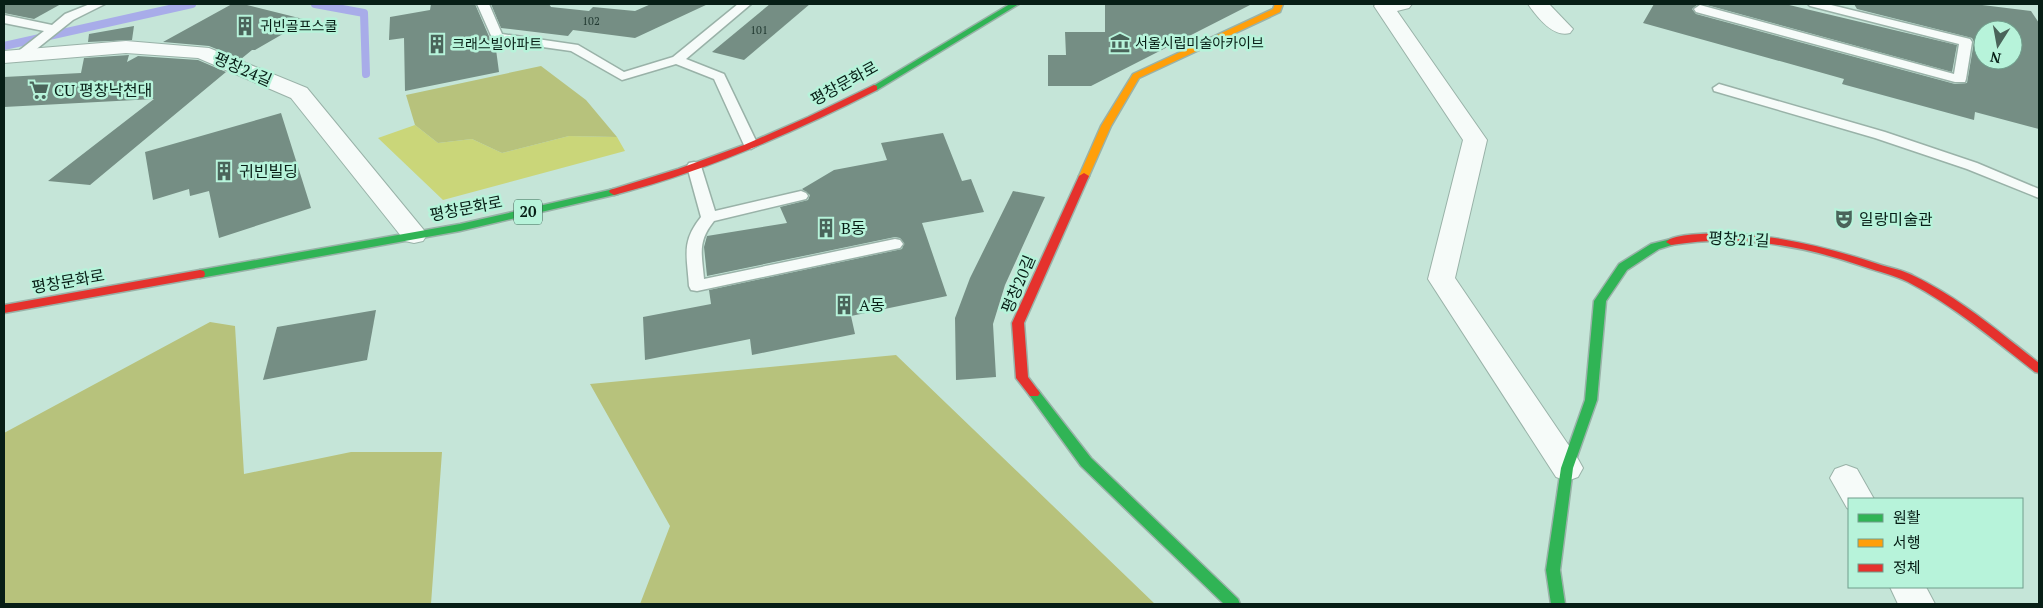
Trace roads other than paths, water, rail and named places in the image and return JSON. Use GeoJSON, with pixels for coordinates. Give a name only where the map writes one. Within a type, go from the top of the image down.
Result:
{"type":"FeatureCollection","features":[{"type":"Feature","properties":{"kind":"street","name":"평창문화로"},"geometry":{"type":"LineString","coordinates":[[4,309],[414,235],[599,196],[694,166],[751,145],[825,113],[1015,4]]}},
{"type":"Feature","properties":{"kind":"street","name":"평창20길"},"geometry":{"type":"LineString","coordinates":[[1233,604],[1093,468],[1074,446],[1022,378],[1018,323],[1106,126],[1136,76],[1278,10],[1279,4]]}},
{"type":"Feature","properties":{"kind":"street"},"geometry":{"type":"LineString","coordinates":[[1538,4],[1563,29]]}},
{"type":"Feature","properties":{"kind":"street"},"geometry":{"type":"LineString","coordinates":[[1389,5],[1475,140],[1441,280],[1567,468]]}},
{"type":"Feature","properties":{"kind":"street","name":"평창24길"},"geometry":{"type":"LineString","coordinates":[[12,56],[126,47],[202,52],[299,93],[414,235]]}},
{"type":"Feature","properties":{"kind":"street","name":"평창21길"},"geometry":{"type":"LineString","coordinates":[[1558,604],[1553,570],[1567,468],[1591,400],[1600,301],[1623,267],[1656,246],[1694,237],[1763,238],[1851,258],[1914,280],[1964,311],[2039,369]]}},
{"type":"Feature","properties":{"kind":"street"},"geometry":{"type":"LineString","coordinates":[[1908,588],[1917,604]]}},
{"type":"Feature","properties":{"kind":"lane"},"geometry":{"type":"LineString","coordinates":[[12,56],[69,17],[99,4]]}},
{"type":"Feature","properties":{"kind":"lane"},"geometry":{"type":"LineString","coordinates":[[483,4],[497,37],[574,48],[622,76],[677,60],[746,4]]}},
{"type":"Feature","properties":{"kind":"lane"},"geometry":{"type":"LineString","coordinates":[[1700,9],[1960,79],[1966,42],[1814,4]]}},
{"type":"Feature","properties":{"kind":"lane"},"geometry":{"type":"LineString","coordinates":[[4,19],[54,29]]}},
{"type":"Feature","properties":{"kind":"lane"},"geometry":{"type":"LineString","coordinates":[[677,60],[719,77],[751,145]]}},
{"type":"Feature","properties":{"kind":"lane"},"geometry":{"type":"LineString","coordinates":[[1719,88],[1944,157],[2039,194]]}},
{"type":"Feature","properties":{"kind":"lane"},"geometry":{"type":"LineString","coordinates":[[694,166],[709,217]]}},
{"type":"Feature","properties":{"kind":"lane"},"geometry":{"type":"LineString","coordinates":[[800,196],[709,217],[697,232],[694,248],[698,286],[895,244]]}},
{"type":"Feature","properties":{"kind":"waterway"},"geometry":{"type":"LineString","coordinates":[[4,46],[192,4]]}},
{"type":"Feature","properties":{"kind":"waterway"},"geometry":{"type":"LineString","coordinates":[[315,4],[364,13],[366,74]]}},
{"type":"Feature","properties":{"kind":"place","name":"귀빈골프스쿨"},"geometry":{"type":"Point","coordinates":[245,26]}},
{"type":"Feature","properties":{"kind":"place","name":"서울시립미술아카이브"},"geometry":{"type":"Point","coordinates":[1120,43]}},
{"type":"Feature","properties":{"kind":"place","name":"크래스빌아파트"},"geometry":{"type":"Point","coordinates":[437,44]}},
{"type":"Feature","properties":{"kind":"place","name":"CU 평창낙천대"},"geometry":{"type":"Point","coordinates":[39,90]}},
{"type":"Feature","properties":{"kind":"place","name":"귀빈빌딩"},"geometry":{"type":"Point","coordinates":[224,171]}},
{"type":"Feature","properties":{"kind":"place","name":"일랑미술관"},"geometry":{"type":"Point","coordinates":[1844,219]}},
{"type":"Feature","properties":{"kind":"place","name":"B동"},"geometry":{"type":"Point","coordinates":[826,228]}},
{"type":"Feature","properties":{"kind":"place","name":"A동"},"geometry":{"type":"Point","coordinates":[844,305]}}]}
